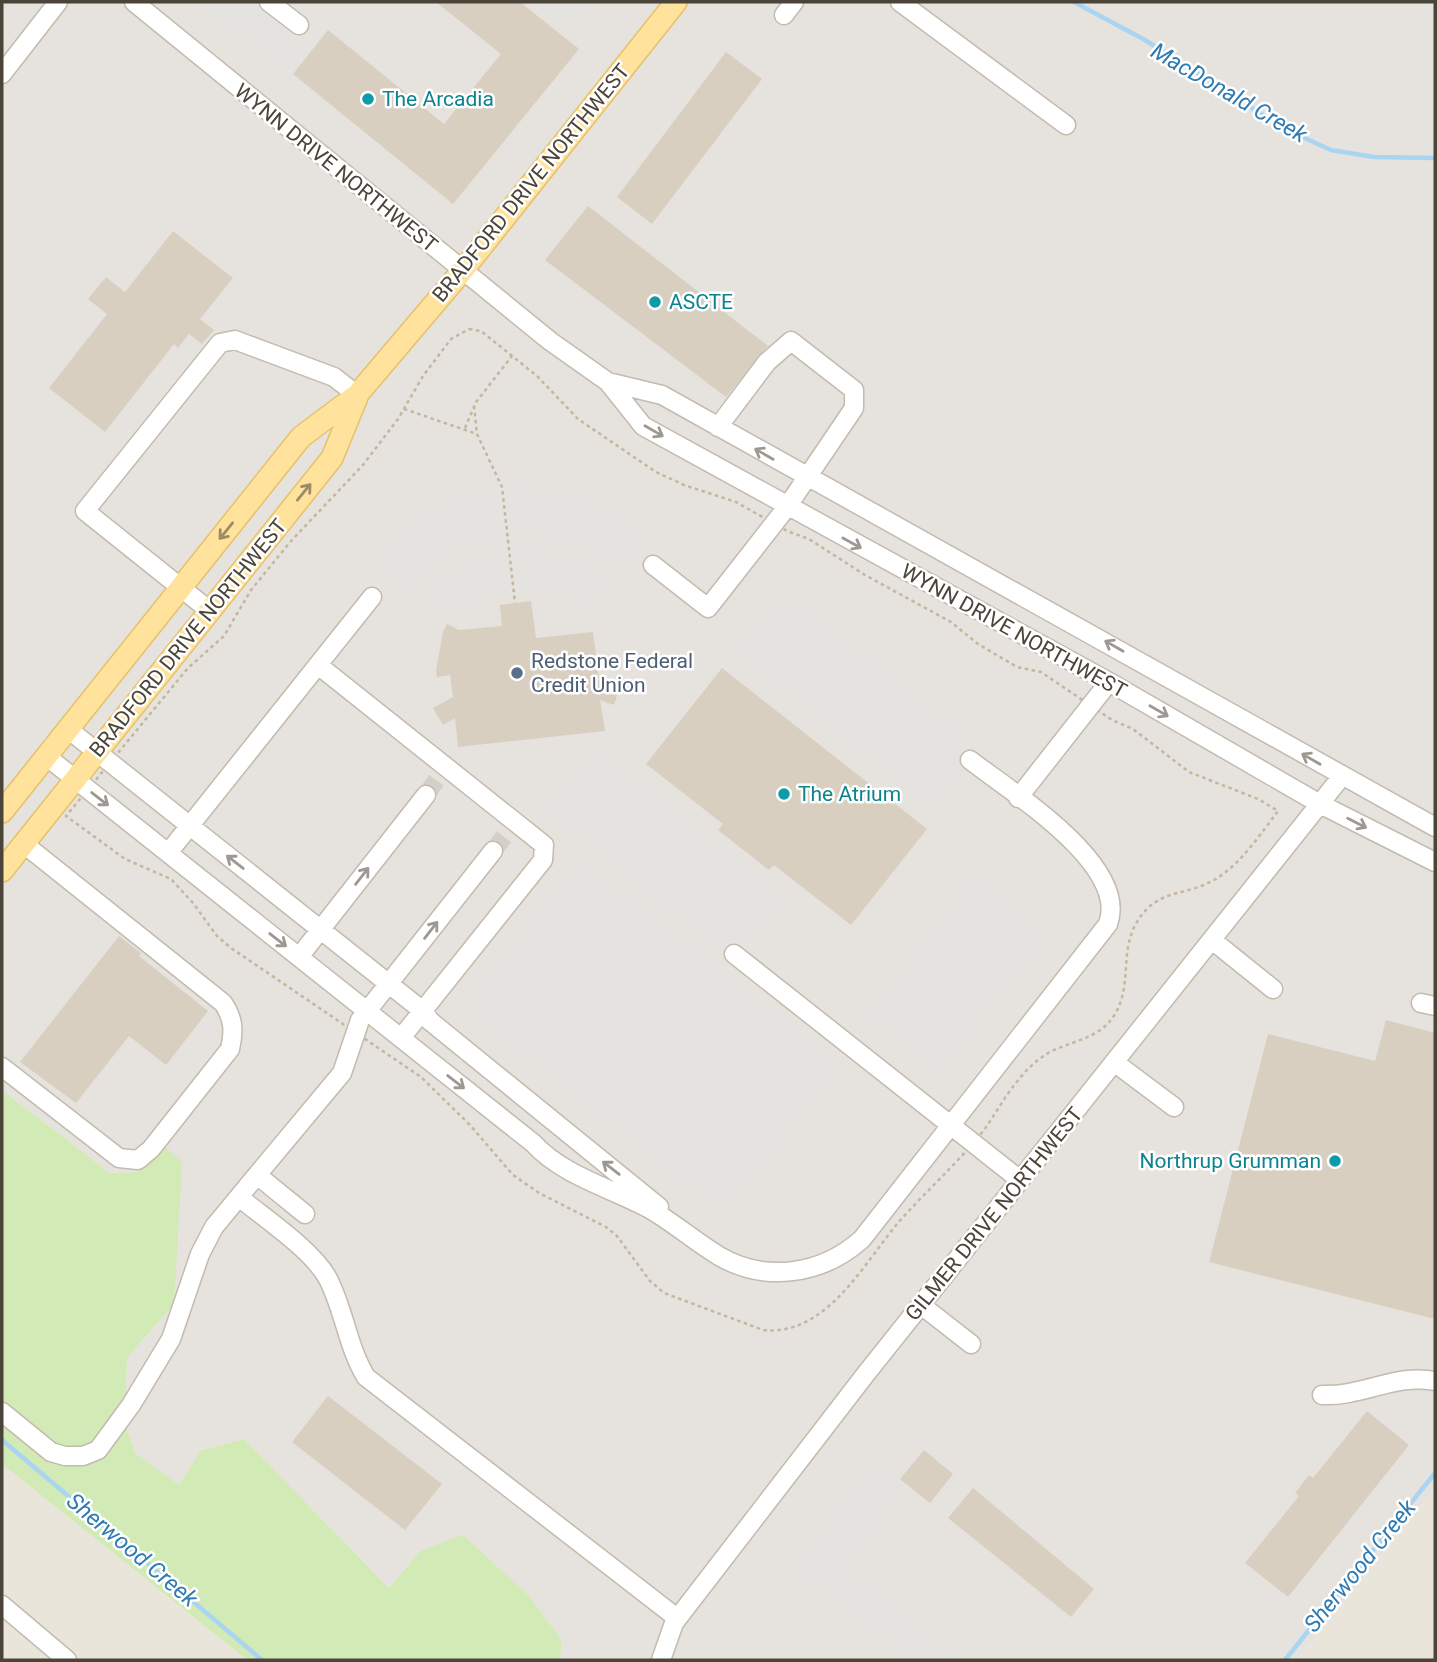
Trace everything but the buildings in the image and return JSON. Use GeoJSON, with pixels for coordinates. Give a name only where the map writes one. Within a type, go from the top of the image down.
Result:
{"type":"FeatureCollection","features":[{"type":"Feature","properties":{"kind":"main road","name":"BRADFORD DRIVE NORTHWEST"},"geometry":{"type":"LineString","coordinates":[[2,812],[301,438],[358,395],[463,270],[672,3]]}},
{"type":"Feature","properties":{"kind":"main road","name":"BRADFORD DRIVE NORTHWEST"},"geometry":{"type":"LineString","coordinates":[[2,871],[103,757],[210,611],[332,458],[358,395]]}},
{"type":"Feature","properties":{"kind":"street"},"geometry":{"type":"LineString","coordinates":[[2,74],[58,2]]}},
{"type":"Feature","properties":{"kind":"street","name":"WYNN DRIVE NORTHWEST"},"geometry":{"type":"LineString","coordinates":[[134,2],[550,341],[608,382],[643,426],[1109,682],[1320,804],[1435,862]]}},
{"type":"Feature","properties":{"kind":"street"},"geometry":{"type":"LineString","coordinates":[[269,2],[299,25]]}},
{"type":"Feature","properties":{"kind":"street"},"geometry":{"type":"LineString","coordinates":[[900,2],[1066,125]]}},
{"type":"Feature","properties":{"kind":"street"},"geometry":{"type":"LineString","coordinates":[[210,611],[85,511],[220,343],[235,340],[322,372],[334,377],[358,395]]}},
{"type":"Feature","properties":{"kind":"street"},"geometry":{"type":"LineString","coordinates":[[653,565],[708,608],[788,508],[805,477],[854,408],[855,390],[791,341],[767,362],[718,427]]}},
{"type":"Feature","properties":{"kind":"street","name":"WYNN DRIVE NORTHWEST"},"geometry":{"type":"LineString","coordinates":[[608,382],[662,395],[805,477],[1079,625],[1435,827]]}},
{"type":"Feature","properties":{"kind":"street"},"geometry":{"type":"LineString","coordinates":[[168,853],[372,597]]}},
{"type":"Feature","properties":{"kind":"street"},"geometry":{"type":"LineString","coordinates":[[318,665],[442,773],[511,828],[544,845],[543,860],[401,1038]]}},
{"type":"Feature","properties":{"kind":"street"},"geometry":{"type":"LineString","coordinates":[[1018,798],[1109,682]]}},
{"type":"Feature","properties":{"kind":"street"},"geometry":{"type":"LineString","coordinates":[[68,729],[423,1011],[430,1021],[654,1202],[681,1229]]}},
{"type":"Feature","properties":{"kind":"street"},"geometry":{"type":"LineString","coordinates":[[46,756],[533,1143],[548,1159],[649,1209],[721,1257],[744,1268],[779,1273],[810,1268],[839,1255],[862,1239],[1102,936],[1112,913],[1109,892],[1089,857],[970,760]]}},
{"type":"Feature","properties":{"kind":"street","name":"GILMER DRIVE NORTHWEST"},"geometry":{"type":"LineString","coordinates":[[661,1660],[677,1618],[921,1305],[1342,776]]}},
{"type":"Feature","properties":{"kind":"street"},"geometry":{"type":"LineString","coordinates":[[299,957],[426,795]]}},
{"type":"Feature","properties":{"kind":"street"},"geometry":{"type":"LineString","coordinates":[[2,1066],[118,1158],[138,1160],[151,1149],[230,1049],[234,1032],[231,1016],[223,1003],[24,844]]}},
{"type":"Feature","properties":{"kind":"street"},"geometry":{"type":"LineString","coordinates":[[2,1412],[51,1452],[65,1456],[83,1456],[98,1450],[131,1405],[171,1339],[200,1254],[214,1227],[342,1073],[355,1031],[367,1011],[493,851]]}},
{"type":"Feature","properties":{"kind":"street"},"geometry":{"type":"LineString","coordinates":[[1212,940],[1273,989]]}},
{"type":"Feature","properties":{"kind":"street"},"geometry":{"type":"LineString","coordinates":[[734,954],[1020,1180]]}},
{"type":"Feature","properties":{"kind":"street"},"geometry":{"type":"LineString","coordinates":[[1114,1062],[1174,1107]]}},
{"type":"Feature","properties":{"kind":"street"},"geometry":{"type":"LineString","coordinates":[[257,1175],[305,1214]]}},
{"type":"Feature","properties":{"kind":"street"},"geometry":{"type":"LineString","coordinates":[[239,1197],[310,1257],[327,1276],[354,1358],[366,1377],[677,1618]]}},
{"type":"Feature","properties":{"kind":"street"},"geometry":{"type":"LineString","coordinates":[[921,1305],[971,1344]]}},
{"type":"Feature","properties":{"kind":"street"},"geometry":{"type":"LineString","coordinates":[[1322,1395],[1343,1396],[1395,1380],[1420,1378],[1435,1381]]}},
{"type":"Feature","properties":{"kind":"street"},"geometry":{"type":"LineString","coordinates":[[2,1605],[67,1660]]}},
{"type":"Feature","properties":{"kind":"path"},"geometry":{"type":"LineString","coordinates":[[463,331],[481,331],[513,356],[578,419],[656,472],[684,485],[736,502],[823,547],[865,575],[951,622],[978,643],[1017,667],[1041,672],[1090,706],[1133,729],[1189,772],[1258,799],[1278,811],[1219,877],[1206,884],[1170,893],[1145,911],[1130,933],[1124,962],[1124,987],[1115,1015],[1104,1027],[1090,1036],[1050,1052],[1037,1061],[1010,1090],[972,1142],[896,1225],[860,1273],[821,1312],[791,1328],[778,1332],[762,1330],[664,1293],[650,1282],[617,1236],[597,1222],[524,1183],[434,1088],[231,948],[217,936],[171,879],[125,859],[66,816],[81,784],[103,757],[188,668],[224,636],[270,566],[309,520],[363,465],[404,409],[427,370],[451,339],[463,331]]}},
{"type":"Feature","properties":{"kind":"path"},"geometry":{"type":"LineString","coordinates":[[464,428],[474,406],[513,356]]}},
{"type":"Feature","properties":{"kind":"path"},"geometry":{"type":"LineString","coordinates":[[474,406],[477,434],[502,486],[515,603]]}},
{"type":"Feature","properties":{"kind":"path"},"geometry":{"type":"LineString","coordinates":[[404,409],[477,434]]}},
{"type":"Feature","properties":{"kind":"shaded area"},"geometry":{"type":"Polygon","coordinates":[[[2,2],[1435,2],[1435,1489],[1297,1660],[560,1660],[562,1640],[529,1596],[463,1536],[420,1551],[389,1588],[244,1439],[201,1450],[179,1486],[135,1453],[125,1423],[127,1358],[174,1304],[164,1146],[138,1172],[110,1173],[2,1090],[2,2]]]}},
{"type":"Feature","properties":{"kind":"shaded area"},"geometry":{"type":"Polygon","coordinates":[[[198,2],[280,2],[330,41],[299,81],[198,2]]]}},
{"type":"Feature","properties":{"kind":"shaded area"},"geometry":{"type":"Polygon","coordinates":[[[531,2],[589,2],[567,30],[531,2]]]}},
{"type":"Feature","properties":{"kind":"shaded area"},"geometry":{"type":"Polygon","coordinates":[[[510,482],[561,485],[583,492],[630,516],[656,536],[624,577],[596,558],[564,543],[509,536],[472,545],[451,557],[409,598],[367,567],[403,528],[432,507],[485,485],[510,482]]]}},
{"type":"Feature","properties":{"kind":"shaded area"},"geometry":{"type":"Polygon","coordinates":[[[500,545],[541,545],[566,552],[592,564],[617,583],[588,617],[557,595],[525,589],[497,593],[482,600],[459,621],[424,592],[451,566],[500,545]]]}},
{"type":"Feature","properties":{"kind":"shaded area"},"geometry":{"type":"Polygon","coordinates":[[[784,589],[988,751],[937,815],[733,653],[784,589]]]}},
{"type":"Feature","properties":{"kind":"shaded area"},"geometry":{"type":"Polygon","coordinates":[[[594,741],[789,897],[734,965],[540,809],[594,741]]]}},
{"type":"Feature","properties":{"kind":"shaded area"},"geometry":{"type":"Polygon","coordinates":[[[580,856],[843,1063],[724,1215],[461,1008],[580,856]]]}},
{"type":"Feature","properties":{"kind":"shaded area"},"geometry":{"type":"Polygon","coordinates":[[[975,872],[1052,933],[940,1076],[863,1015],[975,872]]]}},
{"type":"Feature","properties":{"kind":"shaded area"},"geometry":{"type":"Polygon","coordinates":[[[874,1459],[909,1488],[849,1567],[967,1660],[909,1660],[788,1568],[874,1459]]]}},
{"type":"Feature","properties":{"kind":"shaded area"},"geometry":{"type":"Polygon","coordinates":[[[2,1464],[247,1660],[2,1660],[2,1464]]]}},
{"type":"Feature","properties":{"kind":"shaded area"},"geometry":{"type":"Polygon","coordinates":[[[1435,1489],[1435,1660],[1297,1660],[1435,1489]]]}},
{"type":"Feature","properties":{"kind":"green space"},"geometry":{"type":"Polygon","coordinates":[[[2,1090],[110,1173],[138,1172],[164,1146],[182,1162],[174,1304],[127,1358],[125,1423],[135,1453],[179,1485],[201,1450],[244,1439],[389,1588],[420,1551],[463,1535],[529,1596],[562,1640],[560,1660],[247,1660],[2,1464],[2,1090]]]}},
{"type":"Feature","properties":{"kind":"waterway","name":"MacDonald Creek"},"geometry":{"type":"LineString","coordinates":[[1074,2],[1145,40],[1285,129],[1331,150],[1374,157],[1435,158]]}},
{"type":"Feature","properties":{"kind":"waterway","name":"Sherwood Creek"},"geometry":{"type":"LineString","coordinates":[[2,1440],[262,1660]]}},
{"type":"Feature","properties":{"kind":"waterway","name":"Sherwood Creek"},"geometry":{"type":"LineString","coordinates":[[1285,1660],[1435,1473]]}},
{"type":"Feature","properties":{"kind":"tunnel"},"geometry":{"type":"LineString","coordinates":[[426,795],[438,778]]}},
{"type":"Feature","properties":{"kind":"tunnel"},"geometry":{"type":"LineString","coordinates":[[493,851],[507,833]]}},
{"type":"Feature","properties":{"kind":"place","name":"The Arcadia"},"geometry":{"type":"Point","coordinates":[368,99]}},
{"type":"Feature","properties":{"kind":"place","name":"ASCTE"},"geometry":{"type":"Point","coordinates":[655,302]}},
{"type":"Feature","properties":{"kind":"place","name":"Redstone Federal Credit Union"},"geometry":{"type":"Point","coordinates":[517,673]}},
{"type":"Feature","properties":{"kind":"place","name":"The Atrium"},"geometry":{"type":"Point","coordinates":[784,794]}},
{"type":"Feature","properties":{"kind":"place","name":"Northrup Grumman"},"geometry":{"type":"Point","coordinates":[1335,1161]}}]}
